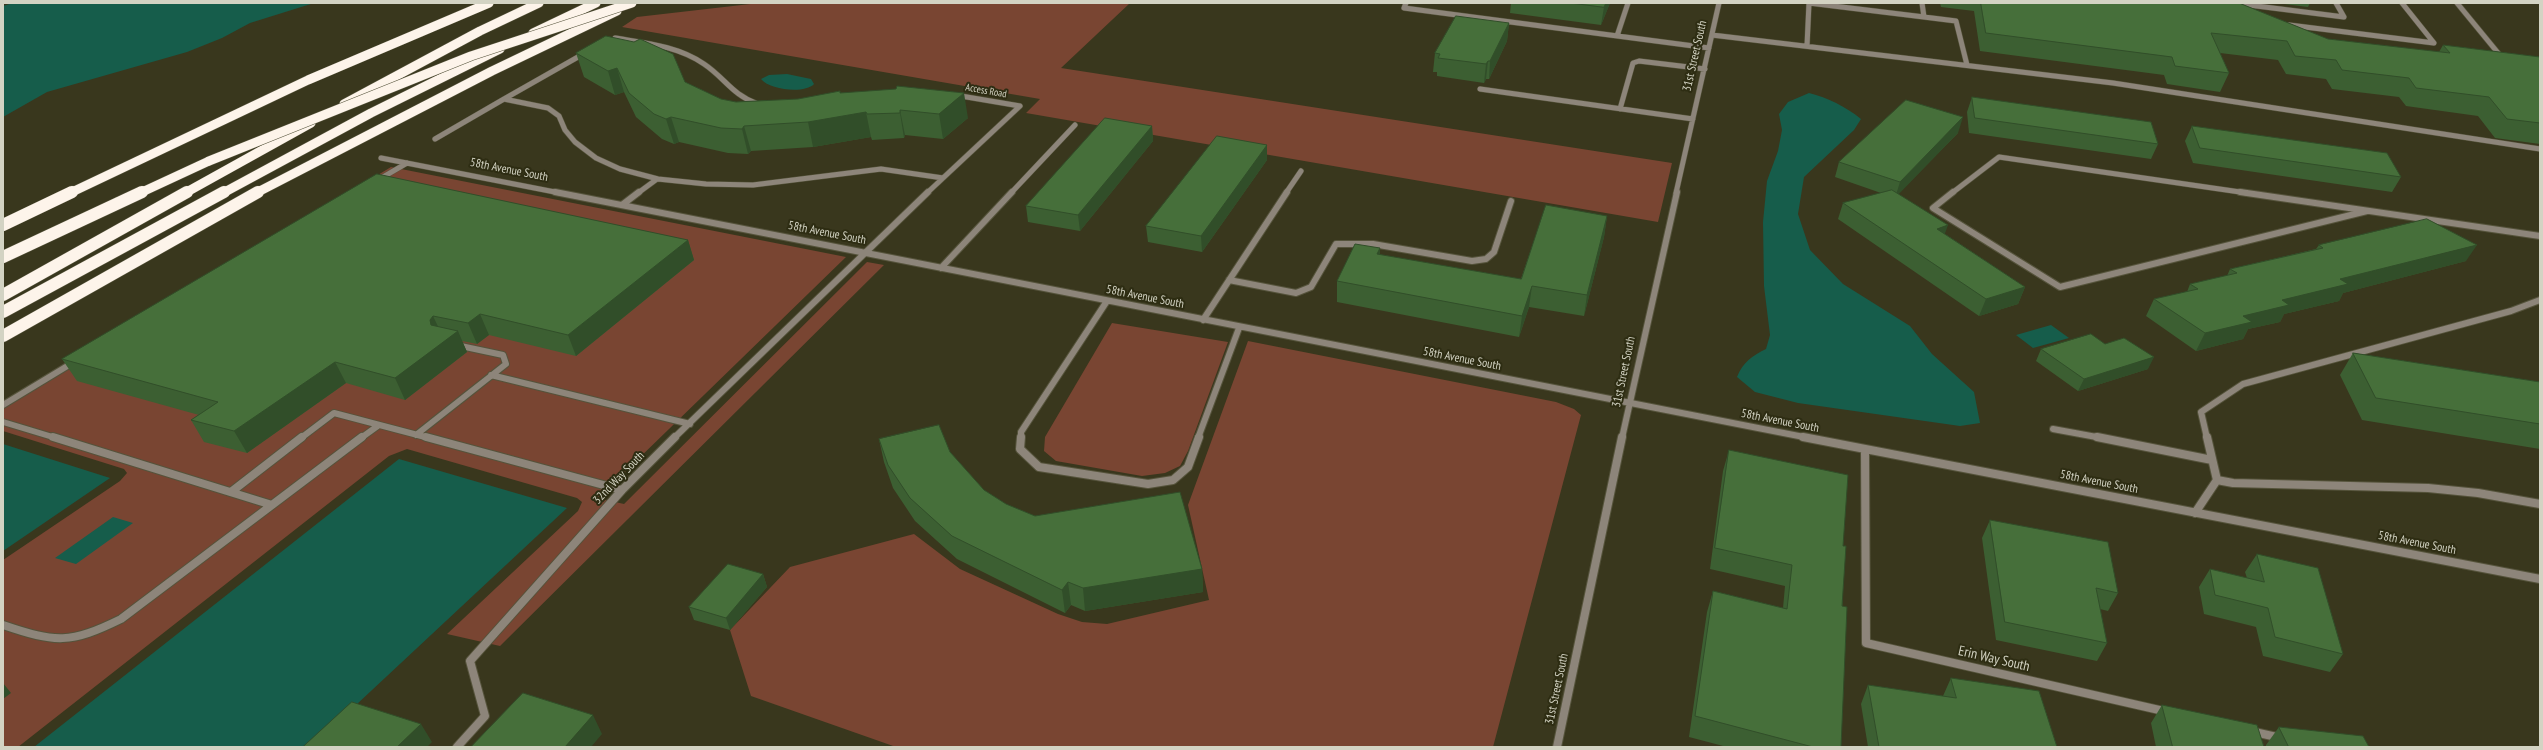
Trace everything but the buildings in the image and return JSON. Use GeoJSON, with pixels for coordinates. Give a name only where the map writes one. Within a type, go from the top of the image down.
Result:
{"type":"FeatureCollection","features":[{"type":"Feature","properties":{"kind":"highway"},"geometry":{"type":"LineString","coordinates":[[3,225],[294,87],[489,3]]}},
{"type":"Feature","properties":{"kind":"highway"},"geometry":{"type":"LineString","coordinates":[[3,295],[402,72],[539,3]]}},
{"type":"Feature","properties":{"kind":"highway"},"geometry":{"type":"LineString","coordinates":[[3,312],[371,113],[596,3]]}},
{"type":"Feature","properties":{"kind":"highway"},"geometry":{"type":"LineString","coordinates":[[3,257],[209,161],[381,90],[469,57],[633,3]]}},
{"type":"Feature","properties":{"kind":"highway"},"geometry":{"type":"LineString","coordinates":[[3,336],[229,208],[492,70],[633,3]]}},
{"type":"Feature","properties":{"kind":"street"},"geometry":{"type":"LineString","coordinates":[[1406,3],[1404,8],[1709,48]]}},
{"type":"Feature","properties":{"kind":"street"},"geometry":{"type":"LineString","coordinates":[[1617,36],[1628,3]]}},
{"type":"Feature","properties":{"kind":"street","name":"31st Street South"},"geometry":{"type":"LineString","coordinates":[[1557,747],[1612,496],[1629,404],[1719,3]]}},
{"type":"Feature","properties":{"kind":"street"},"geometry":{"type":"LineString","coordinates":[[1807,46],[1809,3],[1956,21],[1967,65]]}},
{"type":"Feature","properties":{"kind":"street"},"geometry":{"type":"LineString","coordinates":[[1922,3],[1924,17]]}},
{"type":"Feature","properties":{"kind":"street"},"geometry":{"type":"LineString","coordinates":[[2233,3],[2344,17],[2336,3]]}},
{"type":"Feature","properties":{"kind":"street"},"geometry":{"type":"LineString","coordinates":[[2402,3],[2439,49]]}},
{"type":"Feature","properties":{"kind":"street"},"geometry":{"type":"LineString","coordinates":[[2457,3],[2506,62]]}},
{"type":"Feature","properties":{"kind":"street"},"geometry":{"type":"LineString","coordinates":[[2284,25],[2434,43]]}},
{"type":"Feature","properties":{"kind":"street"},"geometry":{"type":"LineString","coordinates":[[1712,35],[2113,83],[2540,149]]}},
{"type":"Feature","properties":{"kind":"street"},"geometry":{"type":"LineString","coordinates":[[611,38],[640,42],[687,55],[704,64],[732,94],[742,99],[766,104]]}},
{"type":"Feature","properties":{"kind":"street"},"geometry":{"type":"LineString","coordinates":[[435,139],[591,49]]}},
{"type":"Feature","properties":{"kind":"street"},"geometry":{"type":"LineString","coordinates":[[1620,109],[1633,63],[1639,61],[1705,69]]}},
{"type":"Feature","properties":{"kind":"street"},"geometry":{"type":"LineString","coordinates":[[1480,89],[1693,119]]}},
{"type":"Feature","properties":{"kind":"street","name":"Access Road"},"geometry":{"type":"LineString","coordinates":[[864,252],[1020,106],[951,94]]}},
{"type":"Feature","properties":{"kind":"street"},"geometry":{"type":"LineString","coordinates":[[504,99],[547,108],[559,116],[565,131],[580,146],[601,160],[627,171],[657,179],[729,185],[785,182],[871,168],[897,170],[943,178]]}},
{"type":"Feature","properties":{"kind":"street"},"geometry":{"type":"LineString","coordinates":[[941,268],[1075,125]]}},
{"type":"Feature","properties":{"kind":"street"},"geometry":{"type":"LineString","coordinates":[[2367,211],[2060,287],[1933,208],[1999,157],[2540,236]]}},
{"type":"Feature","properties":{"kind":"street","name":"58th Avenue South"},"geometry":{"type":"LineString","coordinates":[[381,158],[864,252],[1239,328],[2540,579]]}},
{"type":"Feature","properties":{"kind":"street"},"geometry":{"type":"LineString","coordinates":[[373,184],[408,163]]}},
{"type":"Feature","properties":{"kind":"street"},"geometry":{"type":"LineString","coordinates":[[1203,320],[1301,170]]}},
{"type":"Feature","properties":{"kind":"street"},"geometry":{"type":"LineString","coordinates":[[622,205],[657,179]]}},
{"type":"Feature","properties":{"kind":"street"},"geometry":{"type":"LineString","coordinates":[[1230,280],[1296,293],[1311,287],[1336,244],[1373,244],[1472,261],[1486,259],[1494,252],[1511,201]]}},
{"type":"Feature","properties":{"kind":"street","name":"32nd Way South"},"geometry":{"type":"LineString","coordinates":[[457,747],[485,716],[470,661],[622,490],[864,252]]}},
{"type":"Feature","properties":{"kind":"street"},"geometry":{"type":"LineString","coordinates":[[2195,513],[2217,480],[2201,412],[2243,384],[2511,311],[2540,300]]}},
{"type":"Feature","properties":{"kind":"street"},"geometry":{"type":"LineString","coordinates":[[1107,301],[1021,432],[1020,449],[1039,467],[1148,484],[1173,480],[1188,467],[1239,328]]}},
{"type":"Feature","properties":{"kind":"street"},"geometry":{"type":"LineString","coordinates":[[416,435],[506,364],[503,355],[451,344]]}},
{"type":"Feature","properties":{"kind":"street"},"geometry":{"type":"LineString","coordinates":[[3,405],[78,360]]}},
{"type":"Feature","properties":{"kind":"street"},"geometry":{"type":"LineString","coordinates":[[491,375],[690,424]]}},
{"type":"Feature","properties":{"kind":"street"},"geometry":{"type":"LineString","coordinates":[[231,492],[334,413],[622,490]]}},
{"type":"Feature","properties":{"kind":"street"},"geometry":{"type":"LineString","coordinates":[[3,422],[272,505]]}},
{"type":"Feature","properties":{"kind":"street"},"geometry":{"type":"LineString","coordinates":[[3,625],[44,639],[62,641],[82,637],[121,619],[379,425]]}},
{"type":"Feature","properties":{"kind":"street"},"geometry":{"type":"LineString","coordinates":[[2053,429],[2212,460]]}},
{"type":"Feature","properties":{"kind":"street","name":"Erin Way South"},"geometry":{"type":"LineString","coordinates":[[1866,449],[1866,643],[2174,714]]}},
{"type":"Feature","properties":{"kind":"street"},"geometry":{"type":"LineString","coordinates":[[2217,480],[2233,483],[2428,488],[2478,493],[2540,504]]}},
{"type":"Feature","properties":{"kind":"street"},"geometry":{"type":"LineString","coordinates":[[2244,730],[2290,740]]}},
{"type":"Feature","properties":{"kind":"shaded area"},"geometry":{"type":"Polygon","coordinates":[[[759,3],[1130,3],[1061,68],[1672,163],[1658,222],[1026,113],[1040,99],[622,27],[637,17],[759,3]]]}},
{"type":"Feature","properties":{"kind":"shaded area"},"geometry":{"type":"Polygon","coordinates":[[[391,167],[846,257],[598,498],[624,504],[867,262],[884,265],[500,646],[447,634],[578,511],[582,502],[577,498],[407,449],[389,456],[18,747],[3,747],[3,560],[120,481],[127,473],[124,469],[3,431],[3,403],[391,167]]]}},
{"type":"Feature","properties":{"kind":"shaded area"},"geometry":{"type":"Polygon","coordinates":[[[1112,323],[1228,342],[1188,451],[1180,466],[1165,473],[1142,476],[1056,461],[1044,451],[1045,437],[1112,323]]]}},
{"type":"Feature","properties":{"kind":"shaded area"},"geometry":{"type":"Polygon","coordinates":[[[1248,341],[1556,402],[1574,409],[1581,415],[1493,747],[896,747],[751,696],[730,630],[790,567],[914,534],[960,569],[1058,614],[1082,622],[1107,624],[1209,600],[1188,505],[1248,341]]]}},
{"type":"Feature","properties":{"kind":"water"},"geometry":{"type":"Polygon","coordinates":[[[13,3],[314,3],[250,23],[222,38],[187,52],[47,92],[3,117],[3,6],[13,3]]]}},
{"type":"Feature","properties":{"kind":"water"},"geometry":{"type":"Polygon","coordinates":[[[787,74],[811,79],[814,84],[803,89],[795,90],[771,86],[761,79],[769,75],[787,74]]]}},
{"type":"Feature","properties":{"kind":"water"},"geometry":{"type":"Polygon","coordinates":[[[1809,93],[1836,103],[1861,119],[1854,130],[1804,177],[1798,214],[1810,250],[1843,284],[1910,326],[1932,354],[1974,392],[1980,423],[1960,426],[1798,403],[1755,392],[1737,377],[1742,367],[1748,360],[1766,349],[1770,335],[1764,286],[1763,222],[1767,181],[1778,151],[1782,130],[1779,114],[1788,102],[1809,93]]]}},
{"type":"Feature","properties":{"kind":"water"},"geometry":{"type":"Polygon","coordinates":[[[2051,325],[2069,338],[2033,348],[2016,335],[2051,325]]]}},
{"type":"Feature","properties":{"kind":"water"},"geometry":{"type":"Polygon","coordinates":[[[3,444],[110,478],[3,551],[3,444]]]}},
{"type":"Feature","properties":{"kind":"water"},"geometry":{"type":"Polygon","coordinates":[[[399,459],[567,508],[311,747],[34,747],[399,459]]]}},
{"type":"Feature","properties":{"kind":"water"},"geometry":{"type":"Polygon","coordinates":[[[113,517],[133,523],[76,564],[55,558],[113,517]]]}}]}
